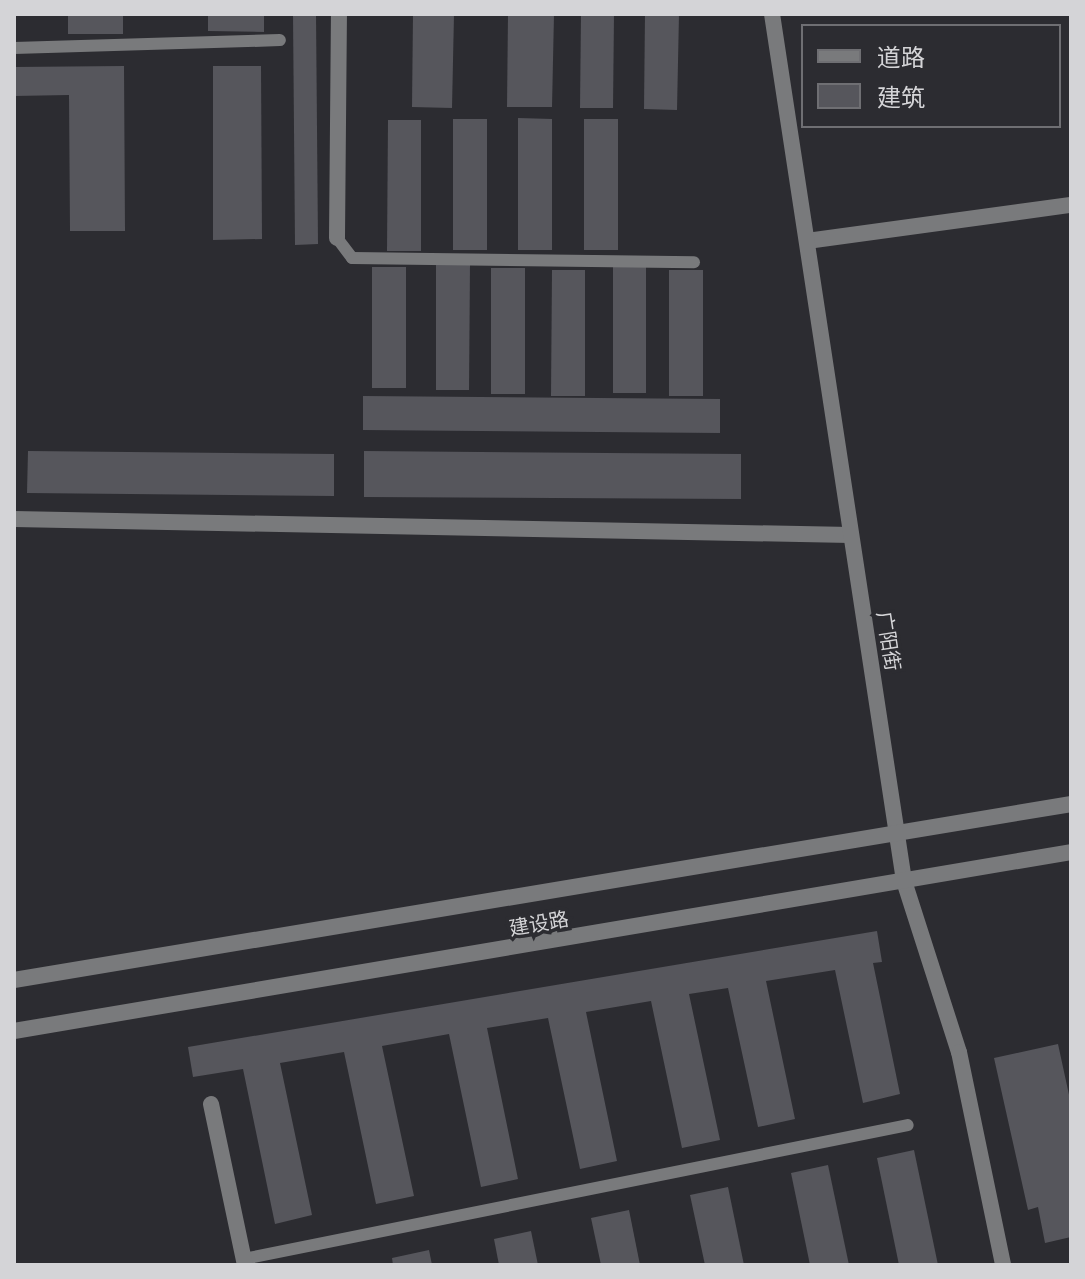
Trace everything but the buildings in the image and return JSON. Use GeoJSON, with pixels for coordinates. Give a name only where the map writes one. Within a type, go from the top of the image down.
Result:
{"type":"FeatureCollection","features":[{"type":"Feature","properties":{"kind":"street"},"geometry":{"type":"LineString","coordinates":[[337,238],[339,14]]}},
{"type":"Feature","properties":{"kind":"street","name":"广阳街"},"geometry":{"type":"LineString","coordinates":[[772,14],[904,881],[959,1052],[1003,1265]]}},
{"type":"Feature","properties":{"kind":"street"},"geometry":{"type":"LineString","coordinates":[[807,241],[1071,205]]}},
{"type":"Feature","properties":{"kind":"street"},"geometry":{"type":"LineString","coordinates":[[14,519],[851,535]]}},
{"type":"Feature","properties":{"kind":"street","name":"建设路"},"geometry":{"type":"LineString","coordinates":[[14,980],[1071,804]]}},
{"type":"Feature","properties":{"kind":"street","name":"建设路"},"geometry":{"type":"LineString","coordinates":[[14,1031],[1071,852]]}},
{"type":"Feature","properties":{"kind":"street"},"geometry":{"type":"LineString","coordinates":[[211,1104],[245,1262]]}},
{"type":"Feature","properties":{"kind":"lane"},"geometry":{"type":"LineString","coordinates":[[14,48],[280,40]]}},
{"type":"Feature","properties":{"kind":"lane"},"geometry":{"type":"LineString","coordinates":[[337,238],[352,258],[694,262]]}},
{"type":"Feature","properties":{"kind":"lane"},"geometry":{"type":"LineString","coordinates":[[245,1262],[908,1125]]}}]}
